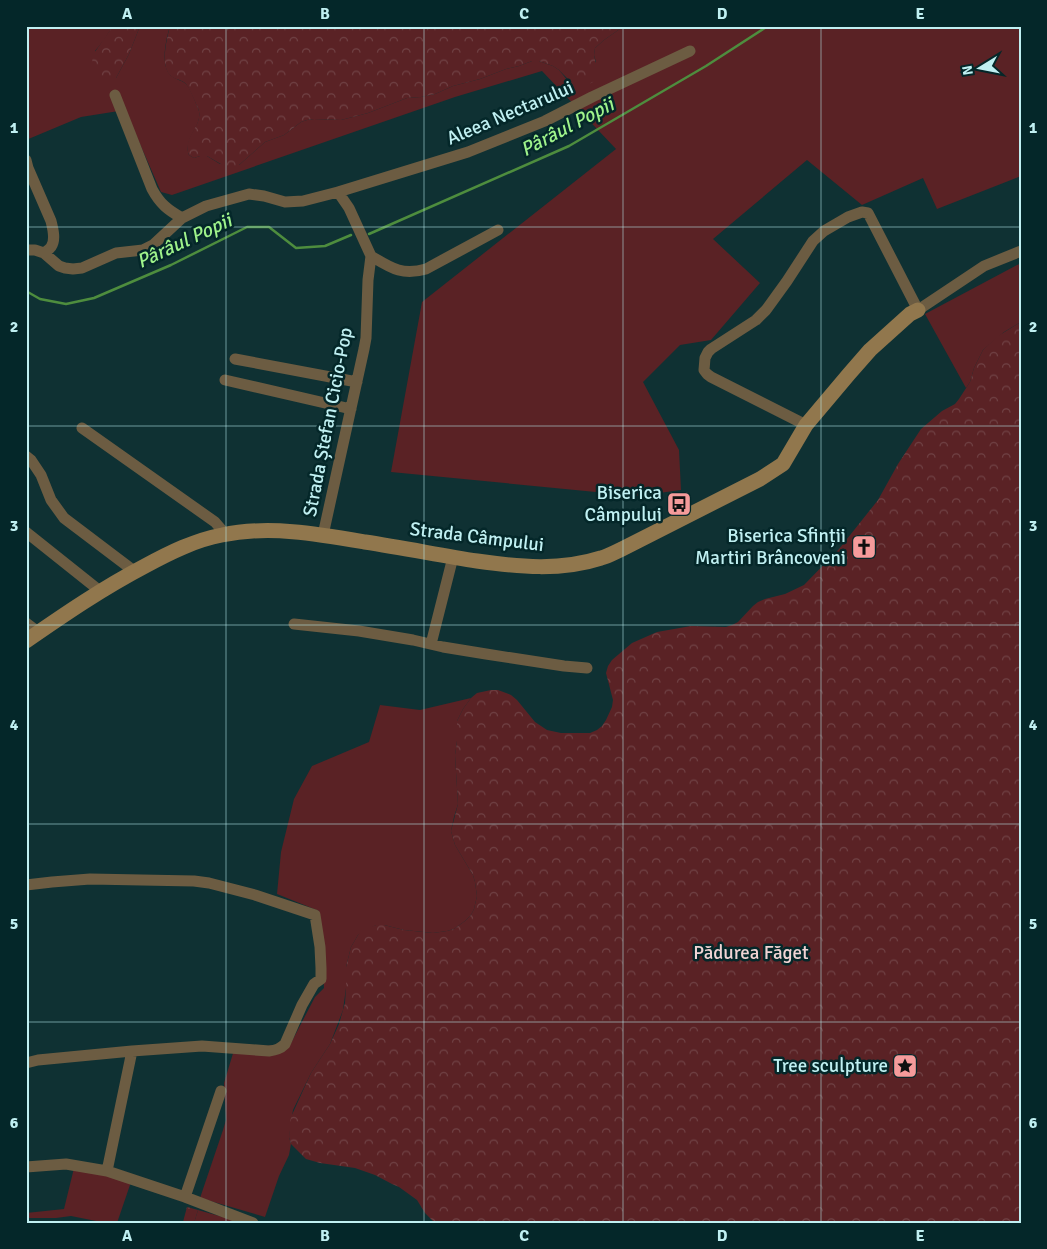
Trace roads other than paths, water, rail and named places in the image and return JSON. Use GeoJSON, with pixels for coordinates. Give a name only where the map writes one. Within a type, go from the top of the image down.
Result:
{"type":"FeatureCollection","features":[{"type":"Feature","properties":{"kind":"street","name":"Aleea Nectarului"},"geometry":{"type":"LineString","coordinates":[[26,250],[35,250],[44,254],[59,266],[73,270],[116,253],[142,250],[153,245],[182,218],[206,206],[249,194],[285,202],[303,201],[338,192],[468,152],[545,121],[690,51]]}},
{"type":"Feature","properties":{"kind":"street"},"geometry":{"type":"LineString","coordinates":[[115,95],[152,189],[158,200],[165,207],[182,218]]}},
{"type":"Feature","properties":{"kind":"street"},"geometry":{"type":"LineString","coordinates":[[26,160],[54,229],[51,247],[44,254]]}},
{"type":"Feature","properties":{"kind":"street"},"geometry":{"type":"LineString","coordinates":[[338,192],[349,208],[371,256],[403,272],[414,273],[426,270],[498,230]]}},
{"type":"Feature","properties":{"kind":"street"},"geometry":{"type":"LineString","coordinates":[[806,425],[711,377],[704,370],[704,364],[710,349],[756,320],[766,310],[788,281],[813,241],[824,231],[848,218],[862,212],[868,213],[918,310]]}},
{"type":"Feature","properties":{"kind":"street","name":"Strada Câmpului"},"geometry":{"type":"LineString","coordinates":[[30,632],[134,571],[167,554],[223,534],[262,530],[323,534],[491,563],[533,567],[562,566],[604,558],[720,499],[783,464],[806,425],[870,350],[910,314],[984,266],[1021,251]]}},
{"type":"Feature","properties":{"kind":"street","name":"Strada Ștefan Cicio-Pop"},"geometry":{"type":"LineString","coordinates":[[323,534],[366,338],[368,280],[371,256]]}},
{"type":"Feature","properties":{"kind":"street"},"geometry":{"type":"LineString","coordinates":[[235,359],[357,382]]}},
{"type":"Feature","properties":{"kind":"street"},"geometry":{"type":"LineString","coordinates":[[225,380],[351,409]]}},
{"type":"Feature","properties":{"kind":"street"},"geometry":{"type":"LineString","coordinates":[[82,428],[215,522],[223,534]]}},
{"type":"Feature","properties":{"kind":"street"},"geometry":{"type":"LineString","coordinates":[[26,456],[41,475],[51,500],[64,518],[134,571]]}},
{"type":"Feature","properties":{"kind":"street"},"geometry":{"type":"LineString","coordinates":[[26,532],[100,591]]}},
{"type":"Feature","properties":{"kind":"street"},"geometry":{"type":"LineString","coordinates":[[431,644],[453,557]]}},
{"type":"Feature","properties":{"kind":"street"},"geometry":{"type":"LineString","coordinates":[[294,624],[359,632],[494,656],[587,668]]}},
{"type":"Feature","properties":{"kind":"street"},"geometry":{"type":"LineString","coordinates":[[26,885],[90,879],[194,881],[255,895],[315,915],[321,968],[321,979],[314,984],[285,1044],[280,1049],[269,1051],[202,1046],[132,1050],[38,1060],[26,1063]]}},
{"type":"Feature","properties":{"kind":"street"},"geometry":{"type":"LineString","coordinates":[[107,1171],[132,1050]]}},
{"type":"Feature","properties":{"kind":"street"},"geometry":{"type":"LineString","coordinates":[[184,1197],[221,1091]]}},
{"type":"Feature","properties":{"kind":"street"},"geometry":{"type":"LineString","coordinates":[[26,1167],[66,1164],[107,1171],[253,1223]]}},
{"type":"Feature","properties":{"kind":"waterway","name":"Pârâul Popii"},"geometry":{"type":"LineString","coordinates":[[369,234],[569,146],[706,66],[768,26]]}},
{"type":"Feature","properties":{"kind":"waterway","name":"Pârâul Popii"},"geometry":{"type":"LineString","coordinates":[[26,291],[40,299],[66,304],[94,298],[171,265],[247,227],[269,227],[296,248],[325,246],[351,235]]}},
{"type":"Feature","properties":{"kind":"place","name":"Biserica Câmpului"},"geometry":{"type":"Point","coordinates":[679,504]}},
{"type":"Feature","properties":{"kind":"place","name":"Biserica Sfinții Martiri Brâncoveni"},"geometry":{"type":"Point","coordinates":[864,547]}},
{"type":"Feature","properties":{"kind":"place","name":"Tree sculpture"},"geometry":{"type":"Point","coordinates":[905,1066]}},
{"type":"Feature","properties":{"kind":"park label","name":"Pădurea Făget"},"geometry":{"type":"Point","coordinates":[751,953]}}]}
